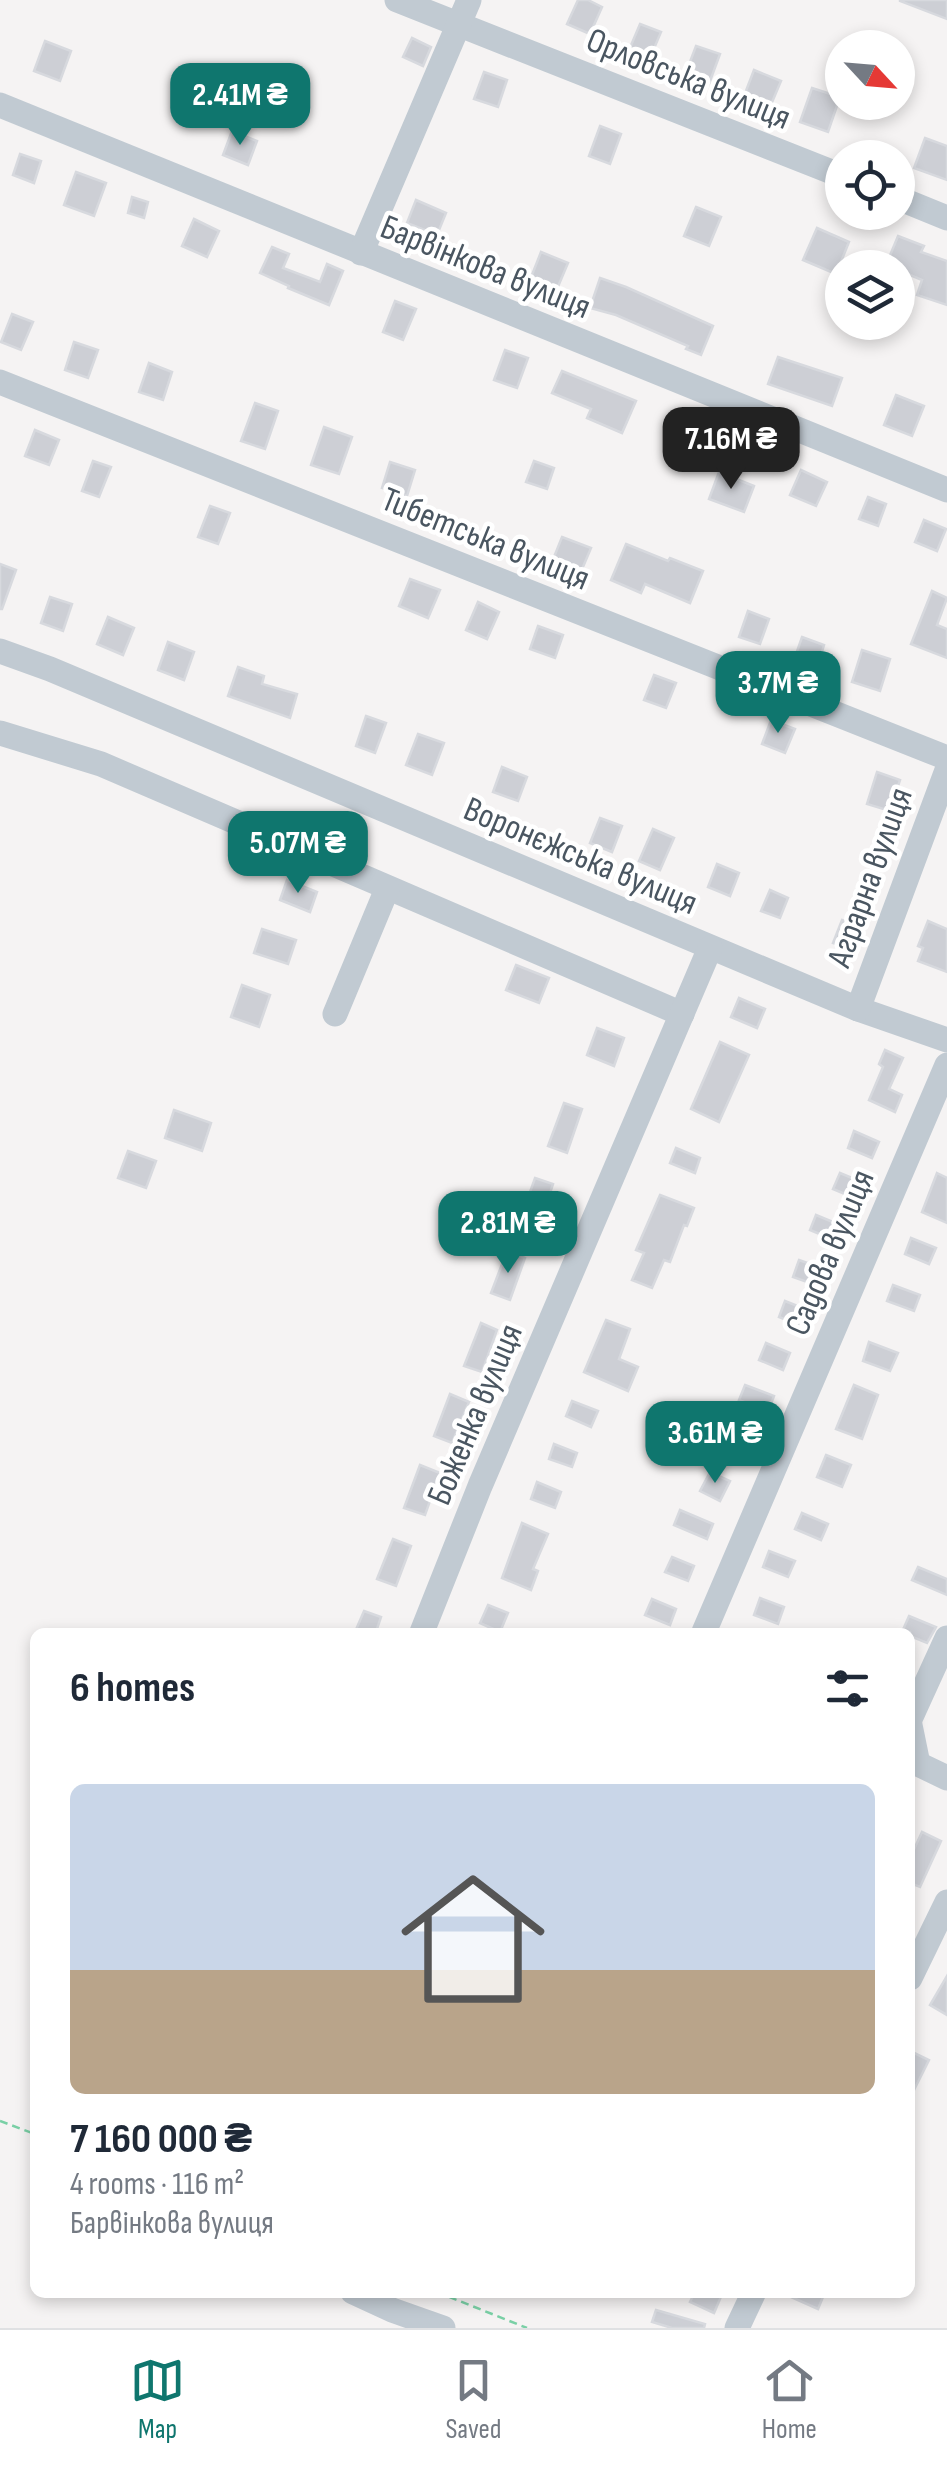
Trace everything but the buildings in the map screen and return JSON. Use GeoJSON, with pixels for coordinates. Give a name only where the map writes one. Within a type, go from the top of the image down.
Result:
{"type":"FeatureCollection","features":[{"type":"Feature","properties":{"kind":"street","name":"Орловська вулиця"},"geometry":{"type":"LineString","coordinates":[[398,0],[825,169]]}},
{"type":"Feature","properties":{"kind":"street"},"geometry":{"type":"LineString","coordinates":[[361,253],[470,0]]}},
{"type":"Feature","properties":{"kind":"street","name":"Барвінкова вулиця"},"geometry":{"type":"LineString","coordinates":[[0,105],[947,490]]}},
{"type":"Feature","properties":{"kind":"street"},"geometry":{"type":"LineString","coordinates":[[915,205],[947,218]]}},
{"type":"Feature","properties":{"kind":"street","name":"Тибетська вулиця"},"geometry":{"type":"LineString","coordinates":[[0,382],[947,758]]}},
{"type":"Feature","properties":{"kind":"street","name":"Воронєжська вулиця"},"geometry":{"type":"LineString","coordinates":[[0,651],[858,1009],[947,1040]]}},
{"type":"Feature","properties":{"kind":"street"},"geometry":{"type":"LineString","coordinates":[[0,732],[101,764],[682,1014]]}},
{"type":"Feature","properties":{"kind":"street","name":"Аграрна вулиця"},"geometry":{"type":"LineString","coordinates":[[858,1009],[947,770]]}},
{"type":"Feature","properties":{"kind":"street"},"geometry":{"type":"LineString","coordinates":[[335,1014],[387,889]]}},
{"type":"Feature","properties":{"kind":"street","name":"Боженка вулиця"},"geometry":{"type":"LineString","coordinates":[[424,1628],[480,1486],[710,948]]}},
{"type":"Feature","properties":{"kind":"street","name":"Садова вулиця"},"geometry":{"type":"LineString","coordinates":[[706,1628],[947,1065]]}},
{"type":"Feature","properties":{"kind":"street"},"geometry":{"type":"LineString","coordinates":[[915,1711],[947,1638]]}},
{"type":"Feature","properties":{"kind":"street"},"geometry":{"type":"LineString","coordinates":[[915,1748],[918,1764],[947,1778]]}},
{"type":"Feature","properties":{"kind":"street"},"geometry":{"type":"LineString","coordinates":[[915,1968],[947,1902]]}},
{"type":"Feature","properties":{"kind":"street"},"geometry":{"type":"LineString","coordinates":[[736,2328],[751,2298]]}},
{"type":"Feature","properties":{"kind":"street"},"geometry":{"type":"LineString","coordinates":[[396,2301],[443,2328]]}},
{"type":"Feature","properties":{"kind":"path"},"geometry":{"type":"LineString","coordinates":[[0,2121],[30,2132]]}},
{"type":"Feature","properties":{"kind":"path"},"geometry":{"type":"LineString","coordinates":[[452,2298],[527,2328]]}}]}
